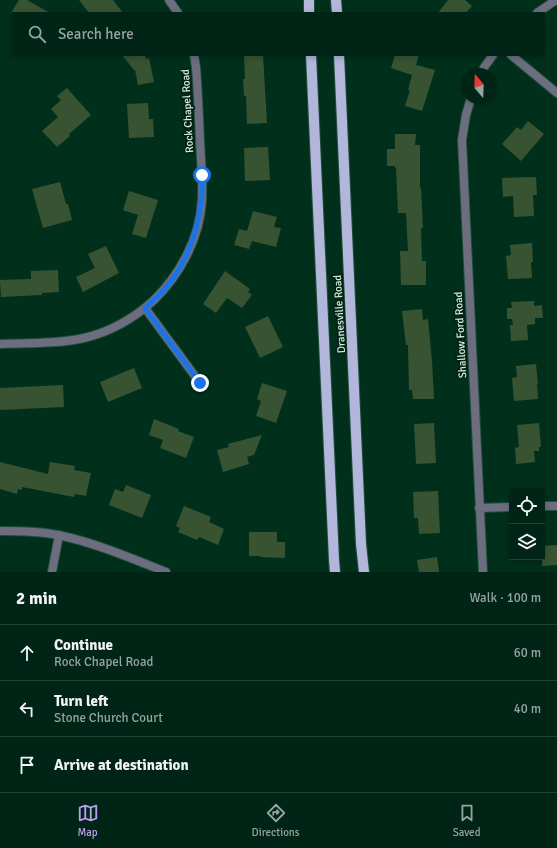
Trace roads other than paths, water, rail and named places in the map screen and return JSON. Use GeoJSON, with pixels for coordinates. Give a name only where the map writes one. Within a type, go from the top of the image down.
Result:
{"type":"FeatureCollection","features":[{"type":"Feature","properties":{"kind":"main road"},"geometry":{"type":"LineString","coordinates":[[308,0],[309,12]]}},
{"type":"Feature","properties":{"kind":"main road"},"geometry":{"type":"LineString","coordinates":[[336,0],[337,12]]}},
{"type":"Feature","properties":{"kind":"main road","name":"Dranesville Road"},"geometry":{"type":"LineString","coordinates":[[311,56],[335,572]]}},
{"type":"Feature","properties":{"kind":"main road","name":"Dranesville Road"},"geometry":{"type":"LineString","coordinates":[[339,56],[361,536],[364,572]]}},
{"type":"Feature","properties":{"kind":"street"},"geometry":{"type":"LineString","coordinates":[[169,0],[177,12]]}},
{"type":"Feature","properties":{"kind":"street"},"geometry":{"type":"LineString","coordinates":[[538,12],[556,0]]}},
{"type":"Feature","properties":{"kind":"street","name":"Rock Chapel Road"},"geometry":{"type":"LineString","coordinates":[[0,344],[60,341],[85,338],[106,331],[126,321],[145,308],[162,292],[178,271],[189,250],[198,225],[202,201],[202,175],[194,56]]}},
{"type":"Feature","properties":{"kind":"street"},"geometry":{"type":"LineString","coordinates":[[484,68],[492,56]]}},
{"type":"Feature","properties":{"kind":"street"},"geometry":{"type":"LineString","coordinates":[[512,56],[557,93]]}},
{"type":"Feature","properties":{"kind":"street","name":"Shallow Ford Road"},"geometry":{"type":"LineString","coordinates":[[469,104],[462,140],[483,572]]}},
{"type":"Feature","properties":{"kind":"street"},"geometry":{"type":"LineString","coordinates":[[145,308],[200,383]]}},
{"type":"Feature","properties":{"kind":"street"},"geometry":{"type":"LineString","coordinates":[[545,506],[557,506]]}},
{"type":"Feature","properties":{"kind":"street"},"geometry":{"type":"LineString","coordinates":[[480,508],[509,507]]}},
{"type":"Feature","properties":{"kind":"street"},"geometry":{"type":"LineString","coordinates":[[0,530],[59,535],[105,548],[166,572]]}},
{"type":"Feature","properties":{"kind":"street"},"geometry":{"type":"LineString","coordinates":[[52,572],[59,535]]}}]}
